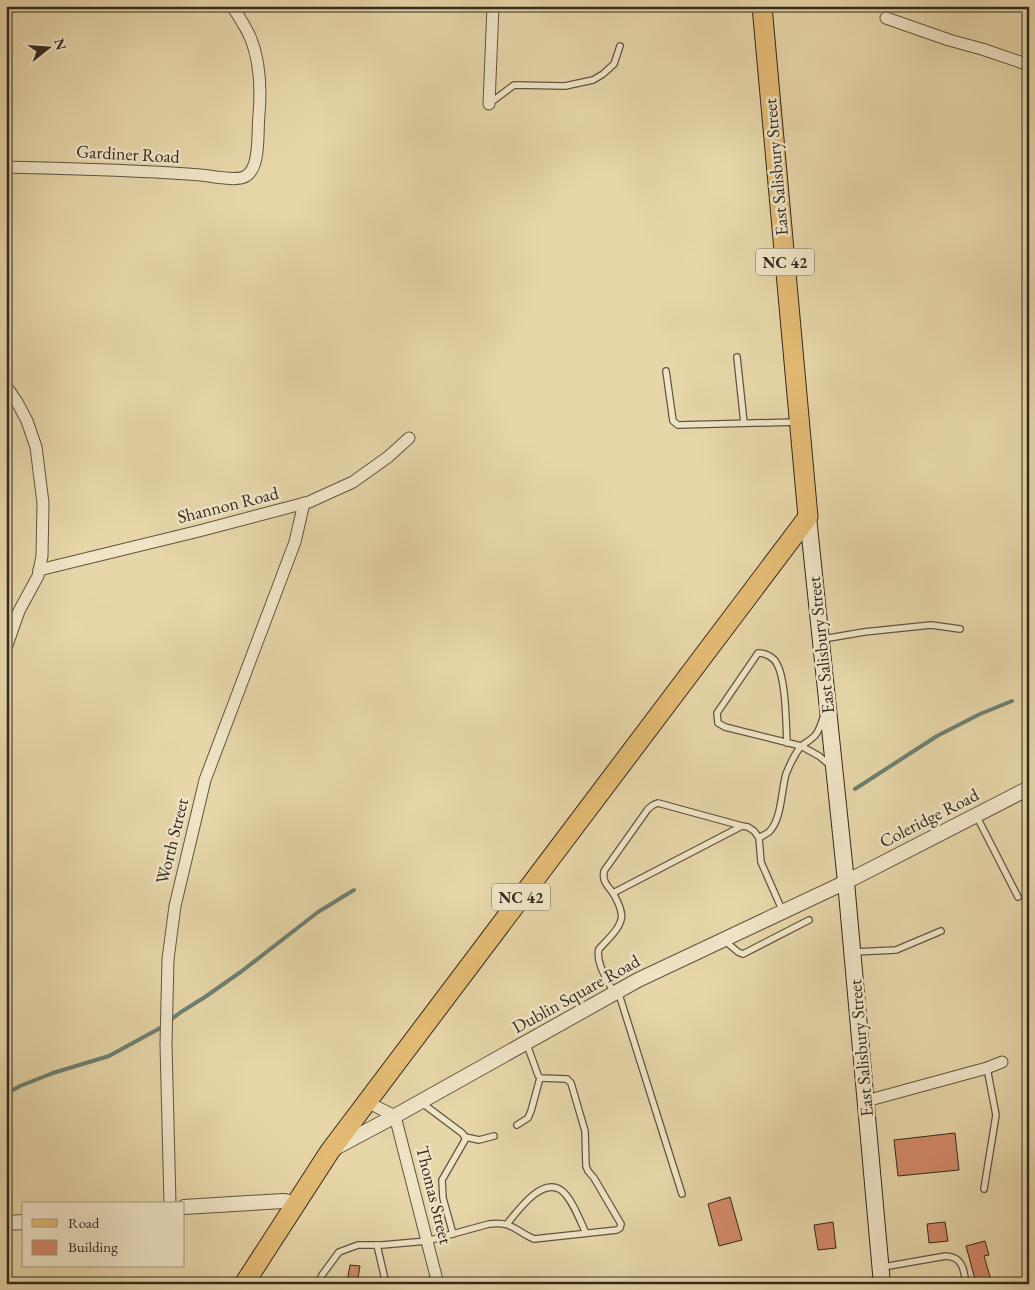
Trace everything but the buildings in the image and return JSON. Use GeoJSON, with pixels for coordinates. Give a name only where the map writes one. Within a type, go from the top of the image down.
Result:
{"type":"FeatureCollection","features":[{"type":"Feature","properties":{"kind":"main road","name":"East Salisbury Street"},"geometry":{"type":"LineString","coordinates":[[762,6],[799,422],[846,882],[881,1276]]}},
{"type":"Feature","properties":{"kind":"main road","name":"NC 42"},"geometry":{"type":"LineString","coordinates":[[244,1284],[330,1150],[808,517]]}},
{"type":"Feature","properties":{"kind":"street","name":"Gardiner Road"},"geometry":{"type":"LineString","coordinates":[[6,167],[238,179],[248,175],[255,164],[257,151],[260,94],[258,71],[251,40],[232,6]]}},
{"type":"Feature","properties":{"kind":"street"},"geometry":{"type":"LineString","coordinates":[[489,104],[493,6]]}},
{"type":"Feature","properties":{"kind":"street"},"geometry":{"type":"LineString","coordinates":[[886,18],[1029,65]]}},
{"type":"Feature","properties":{"kind":"street"},"geometry":{"type":"LineString","coordinates":[[6,386],[27,421],[36,447],[43,503],[40,570],[19,611],[6,648]]}},
{"type":"Feature","properties":{"kind":"street","name":"Shannon Road"},"geometry":{"type":"LineString","coordinates":[[40,570],[304,503],[353,482],[409,438]]}},
{"type":"Feature","properties":{"kind":"street","name":"Worth Street"},"geometry":{"type":"LineString","coordinates":[[170,1202],[166,1044],[168,959],[175,906],[205,780],[295,542],[304,503]]}},
{"type":"Feature","properties":{"kind":"street","name":"Coleridge Road"},"geometry":{"type":"LineString","coordinates":[[846,882],[1029,788]]}},
{"type":"Feature","properties":{"kind":"street","name":"Dublin Square Road"},"geometry":{"type":"LineString","coordinates":[[330,1150],[395,1116],[638,980],[846,882]]}},
{"type":"Feature","properties":{"kind":"street"},"geometry":{"type":"LineString","coordinates":[[866,1101],[1002,1062]]}},
{"type":"Feature","properties":{"kind":"street"},"geometry":{"type":"LineString","coordinates":[[367,1102],[395,1116]]}},
{"type":"Feature","properties":{"kind":"street","name":"Thomas Street"},"geometry":{"type":"LineString","coordinates":[[395,1116],[438,1284]]}},
{"type":"Feature","properties":{"kind":"street"},"geometry":{"type":"LineString","coordinates":[[185,1207],[283,1201],[296,1203]]}},
{"type":"Feature","properties":{"kind":"street"},"geometry":{"type":"LineString","coordinates":[[6,1223],[22,1222]]}},
{"type":"Feature","properties":{"kind":"lane"},"geometry":{"type":"LineString","coordinates":[[489,104],[514,85],[565,86],[593,80],[614,64],[620,46]]}},
{"type":"Feature","properties":{"kind":"lane"},"geometry":{"type":"LineString","coordinates":[[737,357],[744,423]]}},
{"type":"Feature","properties":{"kind":"lane"},"geometry":{"type":"LineString","coordinates":[[666,372],[673,421],[678,425],[799,422]]}},
{"type":"Feature","properties":{"kind":"lane"},"geometry":{"type":"LineString","coordinates":[[821,639],[864,632],[931,626],[960,628]]}},
{"type":"Feature","properties":{"kind":"lane"},"geometry":{"type":"LineString","coordinates":[[787,743],[783,680],[777,664],[770,656],[758,653],[717,713],[718,722],[725,727],[787,743],[801,746],[819,756],[834,769]]}},
{"type":"Feature","properties":{"kind":"lane"},"geometry":{"type":"LineString","coordinates":[[759,838],[769,832],[775,824],[786,776],[792,759],[801,746],[815,737],[827,704]]}},
{"type":"Feature","properties":{"kind":"lane"},"geometry":{"type":"LineString","coordinates":[[682,1194],[616,992],[598,960],[597,954],[599,949],[620,924],[622,918],[613,893],[604,881],[604,871],[648,809],[658,804],[742,826],[754,831],[759,838],[761,862],[783,912]]}},
{"type":"Feature","properties":{"kind":"lane"},"geometry":{"type":"LineString","coordinates":[[976,815],[1018,897]]}},
{"type":"Feature","properties":{"kind":"lane"},"geometry":{"type":"LineString","coordinates":[[613,893],[742,826]]}},
{"type":"Feature","properties":{"kind":"lane"},"geometry":{"type":"LineString","coordinates":[[724,939],[738,952],[743,954],[809,920]]}},
{"type":"Feature","properties":{"kind":"lane"},"geometry":{"type":"LineString","coordinates":[[852,952],[896,950],[941,931]]}},
{"type":"Feature","properties":{"kind":"lane"},"geometry":{"type":"LineString","coordinates":[[517,1125],[528,1118],[540,1078],[526,1042]]}},
{"type":"Feature","properties":{"kind":"lane"},"geometry":{"type":"LineString","coordinates":[[984,1189],[996,1115],[986,1068]]}},
{"type":"Feature","properties":{"kind":"lane"},"geometry":{"type":"LineString","coordinates":[[318,1284],[322,1275],[339,1252],[358,1245],[427,1240],[500,1223],[511,1225],[524,1236],[534,1239],[586,1234],[620,1228],[621,1224],[594,1178],[588,1172],[586,1166],[585,1131],[571,1083],[567,1079],[540,1078]]}},
{"type":"Feature","properties":{"kind":"lane"},"geometry":{"type":"LineString","coordinates":[[420,1102],[465,1137],[479,1140],[494,1136]]}},
{"type":"Feature","properties":{"kind":"lane"},"geometry":{"type":"LineString","coordinates":[[453,1234],[443,1198],[442,1180],[465,1137]]}},
{"type":"Feature","properties":{"kind":"lane"},"geometry":{"type":"LineString","coordinates":[[507,1224],[531,1196],[542,1190],[554,1187],[562,1191],[572,1204],[586,1234]]}},
{"type":"Feature","properties":{"kind":"lane"},"geometry":{"type":"LineString","coordinates":[[377,1245],[386,1284]]}},
{"type":"Feature","properties":{"kind":"lane"},"geometry":{"type":"LineString","coordinates":[[881,1276],[946,1256],[953,1257],[961,1263],[966,1284]]}},
{"type":"Feature","properties":{"kind":"waterway"},"geometry":{"type":"LineString","coordinates":[[855,789],[937,736],[980,714],[1012,701]]}},
{"type":"Feature","properties":{"kind":"waterway"},"geometry":{"type":"LineString","coordinates":[[169,1021],[242,971],[318,912],[354,890]]}},
{"type":"Feature","properties":{"kind":"waterway"},"geometry":{"type":"LineString","coordinates":[[6,1094],[20,1086],[53,1073],[109,1056],[164,1026]]}}]}
